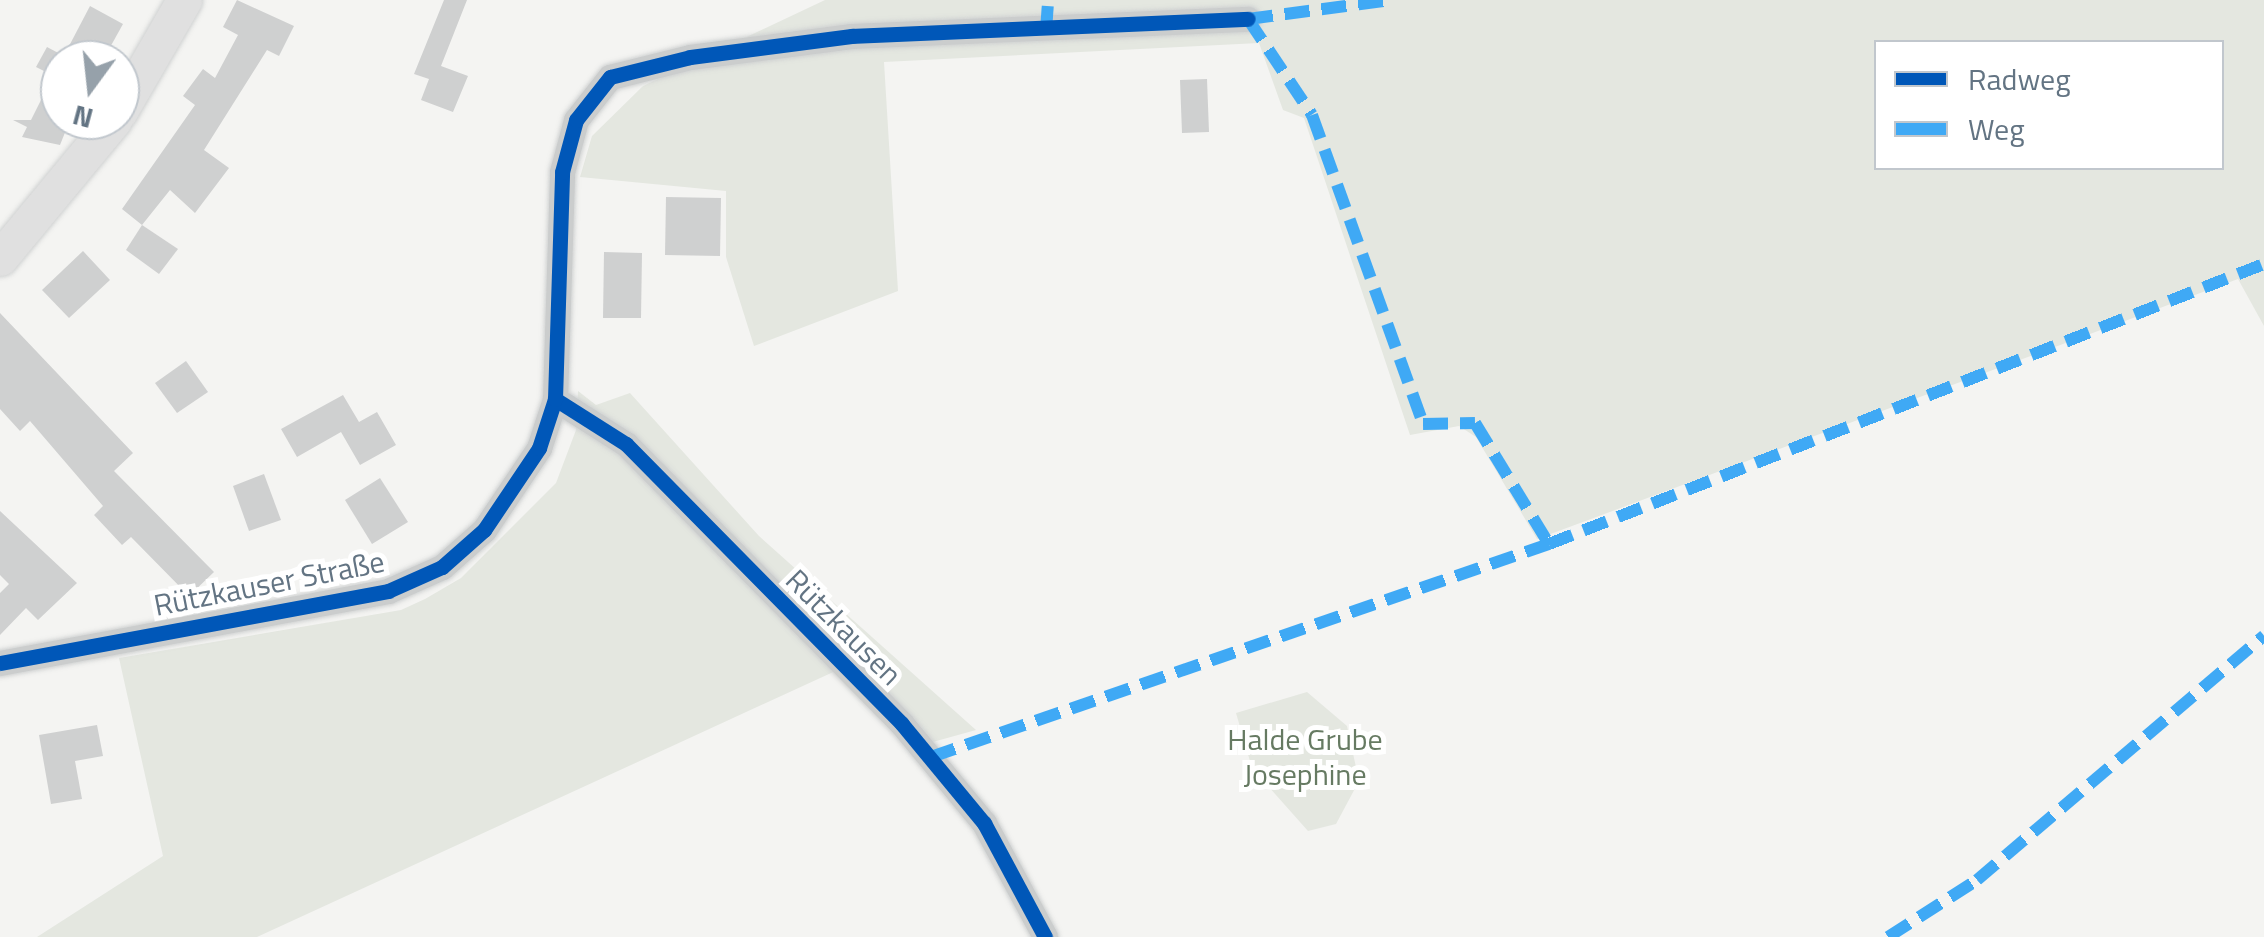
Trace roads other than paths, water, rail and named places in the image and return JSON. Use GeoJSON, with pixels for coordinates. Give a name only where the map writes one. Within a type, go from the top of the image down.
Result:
{"type":"FeatureCollection","features":[{"type":"Feature","properties":{"kind":"street"},"geometry":{"type":"LineString","coordinates":[[140,76],[184,0]]}},
{"type":"Feature","properties":{"kind":"street","name":"Rützkauser Straße"},"geometry":{"type":"LineString","coordinates":[[0,663],[388,591],[442,567],[515,490],[556,398],[562,172],[576,120],[610,76],[690,56],[852,36],[1248,20]]}},
{"type":"Feature","properties":{"kind":"street"},"geometry":{"type":"LineString","coordinates":[[0,258],[97,140]]}},
{"type":"Feature","properties":{"kind":"street","name":"Rützkausen"},"geometry":{"type":"LineString","coordinates":[[556,398],[626,444],[902,724],[984,822],[1045,937]]}},
{"type":"Feature","properties":{"kind":"park label","name":"Halde Grube Josephine"},"geometry":{"type":"Point","coordinates":[1305,756]}}]}
